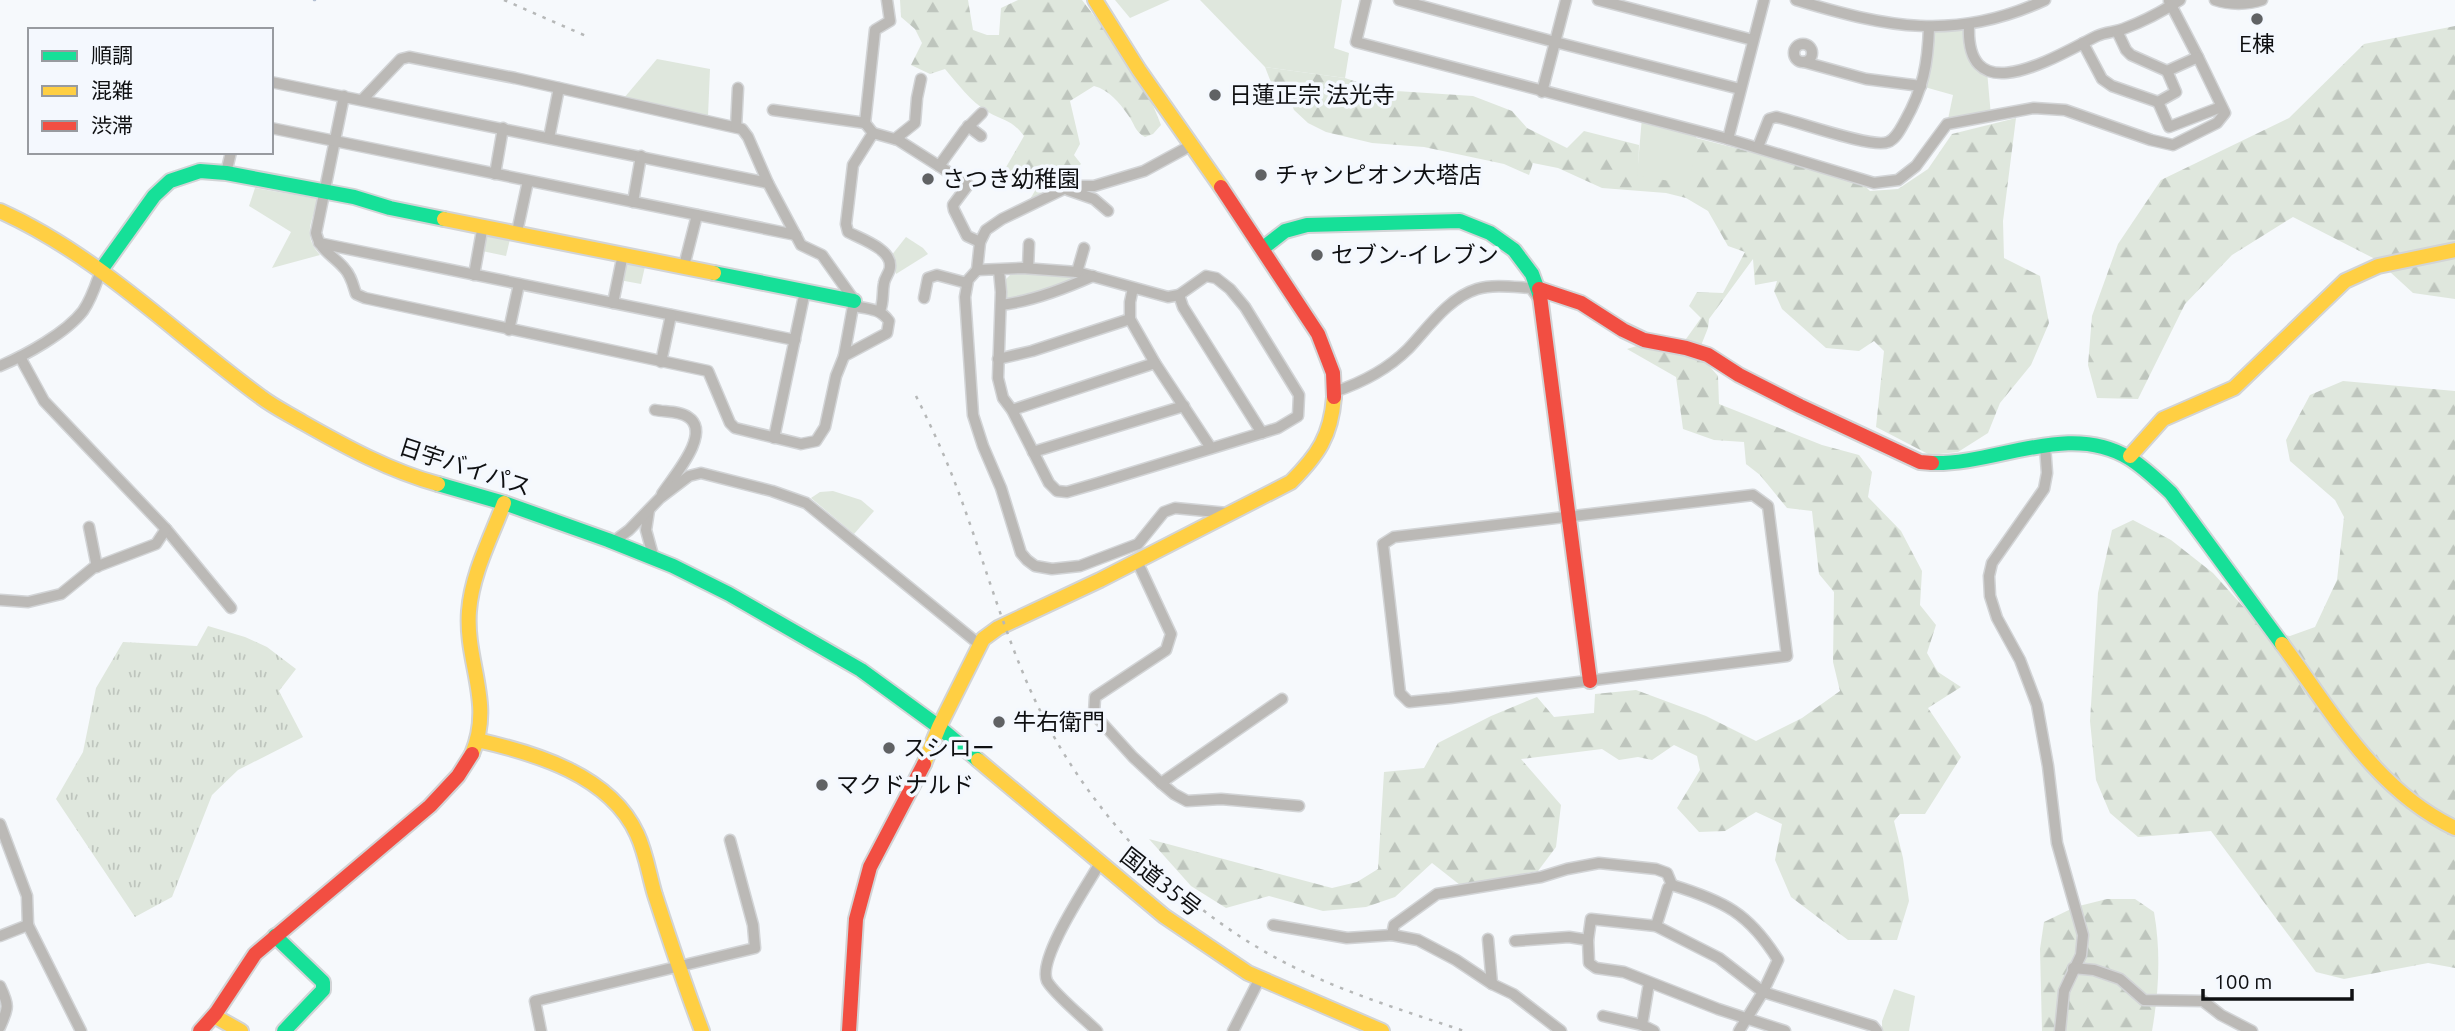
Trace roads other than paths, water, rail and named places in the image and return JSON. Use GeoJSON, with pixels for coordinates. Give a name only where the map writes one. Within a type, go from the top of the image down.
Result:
{"type":"FeatureCollection","features":[{"type":"Feature","properties":{"kind":"main road"},"geometry":{"type":"LineString","coordinates":[[849,1031],[856,919],[870,867],[927,758],[939,727],[983,639],[998,628],[1291,482],[1308,466],[1323,445],[1331,415],[1333,374],[1328,356],[1312,325],[1263,248],[1114,33],[1095,0]]}},
{"type":"Feature","properties":{"kind":"main road"},"geometry":{"type":"LineString","coordinates":[[101,270],[154,196],[170,181],[200,171],[226,173],[854,301]]}},
{"type":"Feature","properties":{"kind":"main road","name":"日宇バイパス"},"geometry":{"type":"LineString","coordinates":[[0,211],[20,220],[101,270],[263,399],[321,432],[386,467],[504,503],[613,542],[729,594],[861,670],[939,727]]}},
{"type":"Feature","properties":{"kind":"main road"},"geometry":{"type":"LineString","coordinates":[[1263,248],[1285,231],[1307,225],[1460,221],[1479,226],[1507,242],[1531,273],[1541,297],[1590,681]]}},
{"type":"Feature","properties":{"kind":"main road"},"geometry":{"type":"LineString","coordinates":[[2130,456],[2163,419],[2234,388],[2324,299],[2346,281],[2378,266],[2455,250]]}},
{"type":"Feature","properties":{"kind":"main road"},"geometry":{"type":"LineString","coordinates":[[1541,297],[1581,303],[1644,340],[1708,355],[1739,375],[1800,406],[1920,462],[1958,463],[2072,441],[2099,445],[2130,456],[2171,493],[2363,752],[2398,793],[2415,807],[2455,828]]}},
{"type":"Feature","properties":{"kind":"main road"},"geometry":{"type":"LineString","coordinates":[[200,1031],[214,1016],[244,967],[256,953],[370,860],[445,793],[461,774],[477,740],[481,696],[470,640],[469,608],[474,586],[504,503]]}},
{"type":"Feature","properties":{"kind":"main road","name":"国道35号"},"geometry":{"type":"LineString","coordinates":[[939,727],[1164,916],[1248,973],[1382,1031]]}},
{"type":"Feature","properties":{"kind":"main road"},"geometry":{"type":"LineString","coordinates":[[477,740],[516,748],[542,757],[594,787],[627,816],[640,839],[654,895],[702,1031]]}},
{"type":"Feature","properties":{"kind":"main road"},"geometry":{"type":"LineString","coordinates":[[275,936],[323,982],[323,990],[284,1031]]}},
{"type":"Feature","properties":{"kind":"main road"},"geometry":{"type":"LineString","coordinates":[[214,1016],[241,1031]]}},
{"type":"Feature","properties":{"kind":"street"},"geometry":{"type":"LineString","coordinates":[[865,123],[875,30],[890,21],[887,0]]}},
{"type":"Feature","properties":{"kind":"street"},"geometry":{"type":"LineString","coordinates":[[1366,0],[1356,42],[1758,147],[1874,183],[1898,180],[1916,166],[1947,124],[2034,108],[2065,110],[2173,145],[2217,123],[2225,113],[2173,2],[2117,31],[2101,34],[2051,59],[2002,74],[1978,66],[1971,55],[1969,25]]}},
{"type":"Feature","properties":{"kind":"street"},"geometry":{"type":"LineString","coordinates":[[1400,0],[1555,43],[1740,89]]}},
{"type":"Feature","properties":{"kind":"street"},"geometry":{"type":"LineString","coordinates":[[1542,92],[1566,0]]}},
{"type":"Feature","properties":{"kind":"street"},"geometry":{"type":"LineString","coordinates":[[1598,0],[1753,40]]}},
{"type":"Feature","properties":{"kind":"street"},"geometry":{"type":"LineString","coordinates":[[1728,139],[1764,0]]}},
{"type":"Feature","properties":{"kind":"street"},"geometry":{"type":"LineString","coordinates":[[1796,0],[1891,24],[1929,27],[1969,25],[2009,15],[2045,0]]}},
{"type":"Feature","properties":{"kind":"street"},"geometry":{"type":"LineString","coordinates":[[2215,0],[2222,3],[2253,3],[2262,0]]}},
{"type":"Feature","properties":{"kind":"street"},"geometry":{"type":"LineString","coordinates":[[1758,147],[1764,126],[1769,119],[1776,117],[1844,136],[1878,143],[1888,142],[1897,134],[1918,97],[1928,55],[1929,27]]}},
{"type":"Feature","properties":{"kind":"street"},"geometry":{"type":"LineString","coordinates":[[2117,31],[2130,55],[2167,71],[2176,92],[2158,102]]}},
{"type":"Feature","properties":{"kind":"street"},"geometry":{"type":"LineString","coordinates":[[2083,43],[2102,79],[2112,86],[2158,102],[2169,127],[2221,107]]}},
{"type":"Feature","properties":{"kind":"street"},"geometry":{"type":"LineString","coordinates":[[362,100],[401,59],[409,57],[742,129],[748,136],[768,183],[801,245],[822,255],[859,307],[880,311],[889,321],[887,334],[844,356]]}},
{"type":"Feature","properties":{"kind":"street"},"geometry":{"type":"LineString","coordinates":[[2167,71],[2198,57]]}},
{"type":"Feature","properties":{"kind":"street"},"geometry":{"type":"LineString","coordinates":[[1804,62],[1866,79],[1921,86]]}},
{"type":"Feature","properties":{"kind":"street"},"geometry":{"type":"LineString","coordinates":[[895,139],[915,123],[921,79]]}},
{"type":"Feature","properties":{"kind":"street"},"geometry":{"type":"LineString","coordinates":[[273,82],[768,183]]}},
{"type":"Feature","properties":{"kind":"street"},"geometry":{"type":"LineString","coordinates":[[550,138],[559,88]]}},
{"type":"Feature","properties":{"kind":"street"},"geometry":{"type":"LineString","coordinates":[[736,127],[738,88]]}},
{"type":"Feature","properties":{"kind":"street"},"geometry":{"type":"LineString","coordinates":[[344,96],[316,233],[318,243],[349,274],[356,294],[365,298],[708,371],[723,410],[735,428],[801,444],[816,441],[825,427],[836,376],[844,356],[854,301]]}},
{"type":"Feature","properties":{"kind":"street"},"geometry":{"type":"LineString","coordinates":[[773,110],[865,123],[873,133],[895,139],[939,166],[968,185],[953,205],[954,210],[967,236],[980,242]]}},
{"type":"Feature","properties":{"kind":"street"},"geometry":{"type":"LineString","coordinates":[[939,166],[968,126],[982,113]]}},
{"type":"Feature","properties":{"kind":"street"},"geometry":{"type":"LineString","coordinates":[[968,126],[981,135]]}},
{"type":"Feature","properties":{"kind":"street"},"geometry":{"type":"LineString","coordinates":[[273,128],[796,236]]}},
{"type":"Feature","properties":{"kind":"street"},"geometry":{"type":"LineString","coordinates":[[495,174],[503,128]]}},
{"type":"Feature","properties":{"kind":"street"},"geometry":{"type":"LineString","coordinates":[[873,133],[853,165],[846,224],[848,232],[880,250],[890,261],[880,311]]}},
{"type":"Feature","properties":{"kind":"street"},"geometry":{"type":"LineString","coordinates":[[1190,146],[1144,171],[1094,186],[1064,189],[1002,219],[986,230],[980,242],[977,270],[967,283],[965,297],[973,415],[1001,488],[1021,553],[1035,566],[1052,569],[1080,566],[1138,544],[1164,512],[1175,508],[1231,514]]}},
{"type":"Feature","properties":{"kind":"street"},"geometry":{"type":"LineString","coordinates":[[226,173],[231,154]]}},
{"type":"Feature","properties":{"kind":"street"},"geometry":{"type":"LineString","coordinates":[[633,202],[641,156]]}},
{"type":"Feature","properties":{"kind":"street"},"geometry":{"type":"LineString","coordinates":[[517,232],[528,181]]}},
{"type":"Feature","properties":{"kind":"street"},"geometry":{"type":"LineString","coordinates":[[1064,189],[1084,194],[1108,211]]}},
{"type":"Feature","properties":{"kind":"street"},"geometry":{"type":"LineString","coordinates":[[684,266],[697,215]]}},
{"type":"Feature","properties":{"kind":"street"},"geometry":{"type":"LineString","coordinates":[[474,275],[483,225]]}},
{"type":"Feature","properties":{"kind":"street"},"geometry":{"type":"LineString","coordinates":[[318,243],[795,340]]}},
{"type":"Feature","properties":{"kind":"street"},"geometry":{"type":"LineString","coordinates":[[1028,268],[1030,244]]}},
{"type":"Feature","properties":{"kind":"street"},"geometry":{"type":"LineString","coordinates":[[1077,272],[1084,248]]}},
{"type":"Feature","properties":{"kind":"street"},"geometry":{"type":"LineString","coordinates":[[613,303],[623,254]]}},
{"type":"Feature","properties":{"kind":"street"},"geometry":{"type":"LineString","coordinates":[[977,270],[1028,268],[1077,272],[1168,297],[1179,295],[1206,276],[1216,278],[1230,289],[1245,307],[1299,395],[1298,416],[1290,423],[1262,433],[1067,492],[1057,491],[1049,483],[1012,410],[1003,398],[998,378],[999,270]]}},
{"type":"Feature","properties":{"kind":"street"},"geometry":{"type":"LineString","coordinates":[[0,366],[20,358],[69,326],[92,296],[101,270]]}},
{"type":"Feature","properties":{"kind":"street"},"geometry":{"type":"LineString","coordinates":[[924,298],[928,278],[937,275],[967,283]]}},
{"type":"Feature","properties":{"kind":"street"},"geometry":{"type":"LineString","coordinates":[[1000,305],[1017,303],[1064,289],[1093,276]]}},
{"type":"Feature","properties":{"kind":"street"},"geometry":{"type":"LineString","coordinates":[[509,330],[519,284]]}},
{"type":"Feature","properties":{"kind":"street"},"geometry":{"type":"LineString","coordinates":[[1133,288],[1130,319],[1155,363],[1211,447]]}},
{"type":"Feature","properties":{"kind":"street"},"geometry":{"type":"LineString","coordinates":[[1334,392],[1354,386],[1386,367],[1407,350],[1432,320],[1467,292],[1480,288],[1531,288],[1541,297]]}},
{"type":"Feature","properties":{"kind":"street"},"geometry":{"type":"LineString","coordinates":[[774,438],[805,291]]}},
{"type":"Feature","properties":{"kind":"street"},"geometry":{"type":"LineString","coordinates":[[1179,295],[1262,433]]}},
{"type":"Feature","properties":{"kind":"street"},"geometry":{"type":"LineString","coordinates":[[661,362],[671,315]]}},
{"type":"Feature","properties":{"kind":"street"},"geometry":{"type":"LineString","coordinates":[[998,359],[1032,351],[1130,319]]}},
{"type":"Feature","properties":{"kind":"street"},"geometry":{"type":"LineString","coordinates":[[20,358],[44,401],[166,529],[231,608]]}},
{"type":"Feature","properties":{"kind":"street"},"geometry":{"type":"LineString","coordinates":[[1012,410],[1155,363]]}},
{"type":"Feature","properties":{"kind":"street"},"geometry":{"type":"LineString","coordinates":[[1033,453],[1184,406]]}},
{"type":"Feature","properties":{"kind":"street"},"geometry":{"type":"LineString","coordinates":[[655,410],[684,415],[694,423],[697,432],[690,455],[660,498]]}},
{"type":"Feature","properties":{"kind":"street"},"geometry":{"type":"LineString","coordinates":[[2045,446],[2047,472],[2044,489],[1992,563],[1989,576],[1990,596],[1997,618],[2020,660],[2037,705],[2048,766],[2057,843],[2083,935],[2081,955],[2064,991],[2060,1031]]}},
{"type":"Feature","properties":{"kind":"street"},"geometry":{"type":"LineString","coordinates":[[613,542],[629,530],[660,498],[689,476],[701,473],[772,491],[806,503],[980,645]]}},
{"type":"Feature","properties":{"kind":"street"},"geometry":{"type":"LineString","coordinates":[[1754,495],[1768,506],[1771,518],[1787,656],[1409,702],[1400,693],[1383,544],[1394,537],[1569,517],[1754,495]]}},
{"type":"Feature","properties":{"kind":"street"},"geometry":{"type":"LineString","coordinates":[[649,509],[646,530],[654,559]]}},
{"type":"Feature","properties":{"kind":"street"},"geometry":{"type":"LineString","coordinates":[[89,527],[97,566]]}},
{"type":"Feature","properties":{"kind":"street"},"geometry":{"type":"LineString","coordinates":[[0,600],[28,602],[61,594],[97,566],[156,544],[166,529]]}},
{"type":"Feature","properties":{"kind":"street"},"geometry":{"type":"LineString","coordinates":[[1137,561],[1171,634],[1166,650],[1096,697],[1094,714],[1133,757],[1174,794],[1187,801],[1221,799],[1299,806]]}},
{"type":"Feature","properties":{"kind":"street"},"geometry":{"type":"LineString","coordinates":[[1161,783],[1282,699]]}},
{"type":"Feature","properties":{"kind":"street"},"geometry":{"type":"LineString","coordinates":[[0,824],[27,896],[28,925],[80,1031]]}},
{"type":"Feature","properties":{"kind":"street"},"geometry":{"type":"LineString","coordinates":[[541,1031],[535,1001],[755,948],[753,925],[730,841]]}},
{"type":"Feature","properties":{"kind":"street"},"geometry":{"type":"LineString","coordinates":[[1097,1031],[1048,982],[1045,967],[1070,913],[1100,863]]}},
{"type":"Feature","properties":{"kind":"street"},"geometry":{"type":"LineString","coordinates":[[1392,935],[1394,925],[1437,894],[1541,877],[1599,863],[1656,869],[1667,873],[1672,884],[1724,904],[1743,915],[1778,960],[1763,992],[1739,1031]]}},
{"type":"Feature","properties":{"kind":"street"},"geometry":{"type":"LineString","coordinates":[[1656,926],[1668,888],[1672,884]]}},
{"type":"Feature","properties":{"kind":"street"},"geometry":{"type":"LineString","coordinates":[[1784,1031],[1624,972],[1596,968],[1589,964],[1591,919],[1656,926],[1719,958],[1763,992],[1873,1026],[1877,1031]]}},
{"type":"Feature","properties":{"kind":"street"},"geometry":{"type":"LineString","coordinates":[[0,936],[28,925]]}},
{"type":"Feature","properties":{"kind":"street"},"geometry":{"type":"LineString","coordinates":[[1273,925],[1347,939],[1392,935],[1418,940],[1513,994],[1561,1031]]}},
{"type":"Feature","properties":{"kind":"street"},"geometry":{"type":"LineString","coordinates":[[1515,941],[1569,937],[1588,940]]}},
{"type":"Feature","properties":{"kind":"street"},"geometry":{"type":"LineString","coordinates":[[1488,939],[1492,984]]}},
{"type":"Feature","properties":{"kind":"street"},"geometry":{"type":"LineString","coordinates":[[2073,968],[2094,970],[2120,979],[2144,1000],[2203,1001],[2221,1015],[2252,1031]]}},
{"type":"Feature","properties":{"kind":"street"},"geometry":{"type":"LineString","coordinates":[[1233,1031],[1260,978]]}},
{"type":"Feature","properties":{"kind":"street"},"geometry":{"type":"LineString","coordinates":[[1642,1025],[1650,983]]}},
{"type":"Feature","properties":{"kind":"street"},"geometry":{"type":"LineString","coordinates":[[0,986],[8,1010],[0,1027]]}},
{"type":"Feature","properties":{"kind":"street"},"geometry":{"type":"LineString","coordinates":[[1603,1016],[1642,1025],[1654,1031]]}},
{"type":"Feature","properties":{"kind":"railway"},"geometry":{"type":"LineString","coordinates":[[504,0],[586,36]]}},
{"type":"Feature","properties":{"kind":"railway"},"geometry":{"type":"LineString","coordinates":[[916,396],[952,476],[1014,650],[1042,715],[1091,794],[1120,831],[1187,897],[1262,950],[1336,986],[1464,1031]]}},
{"type":"Feature","properties":{"kind":"place","name":"E棟"},"geometry":{"type":"Point","coordinates":[2257,19]}},
{"type":"Feature","properties":{"kind":"place","name":"日蓮正宗 法光寺"},"geometry":{"type":"Point","coordinates":[1215,95]}},
{"type":"Feature","properties":{"kind":"place","name":"チャンピオン大塔店"},"geometry":{"type":"Point","coordinates":[1261,175]}},
{"type":"Feature","properties":{"kind":"place","name":"さつき幼稚園"},"geometry":{"type":"Point","coordinates":[928,179]}},
{"type":"Feature","properties":{"kind":"place","name":"セブン-イレブン"},"geometry":{"type":"Point","coordinates":[1317,255]}},
{"type":"Feature","properties":{"kind":"place","name":"牛右衛門"},"geometry":{"type":"Point","coordinates":[999,722]}},
{"type":"Feature","properties":{"kind":"place","name":"スシロー"},"geometry":{"type":"Point","coordinates":[889,748]}},
{"type":"Feature","properties":{"kind":"place","name":"マクドナルド"},"geometry":{"type":"Point","coordinates":[822,785]}}]}
